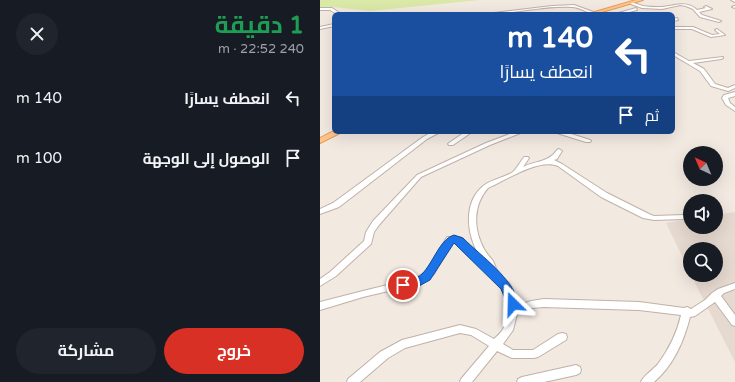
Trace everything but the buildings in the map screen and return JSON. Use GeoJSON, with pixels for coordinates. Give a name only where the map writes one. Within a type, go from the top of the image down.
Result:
{"type":"FeatureCollection","features":[{"type":"Feature","properties":{"kind":"main road"},"geometry":{"type":"LineString","coordinates":[[599,12],[641,0]]}},
{"type":"Feature","properties":{"kind":"main road"},"geometry":{"type":"LineString","coordinates":[[320,141],[334,134]]}},
{"type":"Feature","properties":{"kind":"street"},"geometry":{"type":"LineString","coordinates":[[631,3],[638,12]]}},
{"type":"Feature","properties":{"kind":"street"},"geometry":{"type":"LineString","coordinates":[[631,3],[641,7],[662,8],[680,4],[692,6],[704,17],[719,21]]}},
{"type":"Feature","properties":{"kind":"street"},"geometry":{"type":"LineString","coordinates":[[510,12],[574,6],[588,12]]}},
{"type":"Feature","properties":{"kind":"street"},"geometry":{"type":"LineString","coordinates":[[696,11],[710,9],[706,7]]}},
{"type":"Feature","properties":{"kind":"street"},"geometry":{"type":"LineString","coordinates":[[320,9],[331,9],[336,12]]}},
{"type":"Feature","properties":{"kind":"street"},"geometry":{"type":"LineString","coordinates":[[625,12],[636,9]]}},
{"type":"Feature","properties":{"kind":"street"},"geometry":{"type":"LineString","coordinates":[[320,28],[332,25]]}},
{"type":"Feature","properties":{"kind":"street"},"geometry":{"type":"LineString","coordinates":[[675,28],[693,28],[711,36],[723,35],[717,30]]}},
{"type":"Feature","properties":{"kind":"street"},"geometry":{"type":"LineString","coordinates":[[675,53],[702,70],[713,85],[735,93]]}},
{"type":"Feature","properties":{"kind":"street"},"geometry":{"type":"LineString","coordinates":[[688,62],[721,58]]}},
{"type":"Feature","properties":{"kind":"street"},"geometry":{"type":"LineString","coordinates":[[728,90],[735,86]]}},
{"type":"Feature","properties":{"kind":"street"},"geometry":{"type":"LineString","coordinates":[[735,93],[726,96],[725,98],[728,104],[735,109]]}},
{"type":"Feature","properties":{"kind":"street"},"geometry":{"type":"LineString","coordinates":[[320,212],[336,206],[425,138],[433,134]]}},
{"type":"Feature","properties":{"kind":"street"},"geometry":{"type":"LineString","coordinates":[[451,144],[466,134]]}},
{"type":"Feature","properties":{"kind":"street"},"geometry":{"type":"LineString","coordinates":[[320,283],[333,274],[368,242],[370,232],[376,223],[419,176],[488,144],[515,134]]}},
{"type":"Feature","properties":{"kind":"street"},"geometry":{"type":"LineString","coordinates":[[565,134],[588,141]]}},
{"type":"Feature","properties":{"kind":"street"},"geometry":{"type":"LineString","coordinates":[[494,275],[492,266],[478,244],[472,222],[472,212],[481,191],[495,182],[515,173],[555,158],[559,151]]}},
{"type":"Feature","properties":{"kind":"street"},"geometry":{"type":"LineString","coordinates":[[515,173],[526,158]]}},
{"type":"Feature","properties":{"kind":"street"},"geometry":{"type":"LineString","coordinates":[[539,163],[558,163],[604,196],[646,216],[654,218],[683,217]]}},
{"type":"Feature","properties":{"kind":"street"},"geometry":{"type":"LineString","coordinates":[[320,306],[419,281],[431,272],[448,242],[454,238],[459,241],[510,292],[512,312],[508,330],[465,382]]}},
{"type":"Feature","properties":{"kind":"street"},"geometry":{"type":"LineString","coordinates":[[512,312],[531,305],[544,303],[639,306],[692,313],[700,310],[721,291],[735,286]]}},
{"type":"Feature","properties":{"kind":"street"},"geometry":{"type":"LineString","coordinates":[[715,296],[735,322]]}},
{"type":"Feature","properties":{"kind":"street"},"geometry":{"type":"LineString","coordinates":[[646,382],[667,359],[683,332],[687,312]]}},
{"type":"Feature","properties":{"kind":"street"},"geometry":{"type":"LineString","coordinates":[[352,382],[384,355],[402,344],[436,334],[460,329],[473,332],[512,354],[534,354],[562,337]]}},
{"type":"Feature","properties":{"kind":"street"},"geometry":{"type":"LineString","coordinates":[[522,382],[576,370]]}},
{"type":"Feature","properties":{"kind":"shaded area"},"geometry":{"type":"Polygon","coordinates":[[[735,212],[735,362],[695,282],[723,282],[723,242],[683,242],[683,258],[666,223],[683,220],[683,234],[723,234],[723,214],[735,212]]]}},
{"type":"Feature","properties":{"kind":"green space"},"geometry":{"type":"Polygon","coordinates":[[[320,0],[480,0],[370,11],[333,7],[320,8],[320,0]]]}},
{"type":"Feature","properties":{"kind":"route"},"geometry":{"type":"LineString","coordinates":[[403,285],[411,284],[426,277],[442,255],[448,242],[454,238],[457,239],[506,286],[512,297],[513,304]]}}]}
